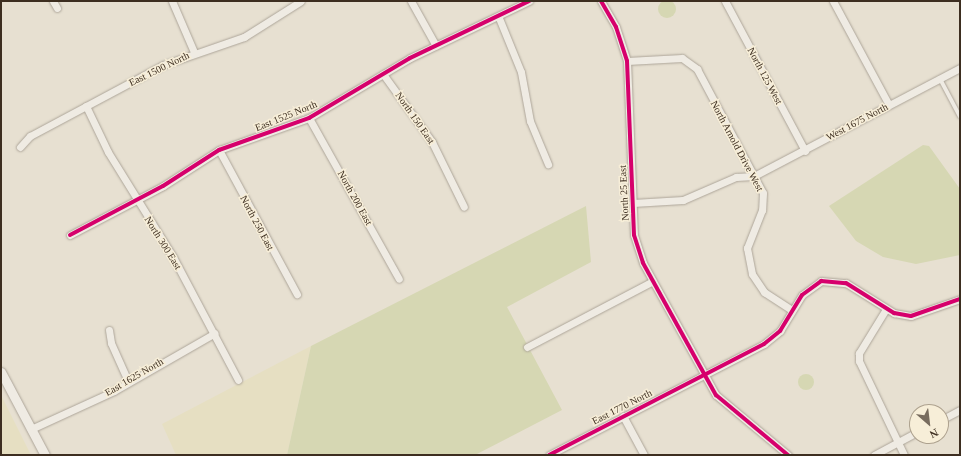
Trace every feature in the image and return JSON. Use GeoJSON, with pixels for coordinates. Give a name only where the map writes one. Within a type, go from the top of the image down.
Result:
{"type":"FeatureCollection","features":[{"type":"Feature","properties":{"kind":"street"},"geometry":{"type":"LineString","coordinates":[[172,1],[194,52]]}},
{"type":"Feature","properties":{"kind":"street","name":"East 1500 North"},"geometry":{"type":"LineString","coordinates":[[20,147],[30,136],[86,106],[194,52],[244,37],[301,1]]}},
{"type":"Feature","properties":{"kind":"street"},"geometry":{"type":"LineString","coordinates":[[411,1],[436,46]]}},
{"type":"Feature","properties":{"kind":"street","name":"East 1525 North"},"geometry":{"type":"LineString","coordinates":[[70,235],[137,201],[219,150],[309,118],[383,74],[436,46],[499,18],[529,1]]}},
{"type":"Feature","properties":{"kind":"street","name":"North 25 East"},"geometry":{"type":"LineString","coordinates":[[601,1],[616,27],[627,61],[634,235],[653,281],[702,375],[730,409],[788,455]]}},
{"type":"Feature","properties":{"kind":"street","name":"North 125 West"},"geometry":{"type":"LineString","coordinates":[[724,1],[805,151]]}},
{"type":"Feature","properties":{"kind":"street"},"geometry":{"type":"LineString","coordinates":[[833,1],[889,105]]}},
{"type":"Feature","properties":{"kind":"street"},"geometry":{"type":"LineString","coordinates":[[499,18],[521,72],[530,121],[548,164]]}},
{"type":"Feature","properties":{"kind":"street","name":"North Arnold Drive West"},"geometry":{"type":"LineString","coordinates":[[627,61],[689,60],[754,176],[765,202],[746,248],[748,262],[764,292],[792,310]]}},
{"type":"Feature","properties":{"kind":"street","name":"West 1675 North"},"geometry":{"type":"LineString","coordinates":[[754,176],[805,151],[960,68]]}},
{"type":"Feature","properties":{"kind":"street","name":"North 150 East"},"geometry":{"type":"LineString","coordinates":[[383,74],[432,142],[464,207]]}},
{"type":"Feature","properties":{"kind":"street","name":"North 300 East"},"geometry":{"type":"LineString","coordinates":[[86,106],[137,201],[215,333],[238,380]]}},
{"type":"Feature","properties":{"kind":"street","name":"North 200 East"},"geometry":{"type":"LineString","coordinates":[[309,118],[399,279]]}},
{"type":"Feature","properties":{"kind":"street","name":"North 250 East"},"geometry":{"type":"LineString","coordinates":[[219,150],[297,294]]}},
{"type":"Feature","properties":{"kind":"street"},"geometry":{"type":"LineString","coordinates":[[633,203],[683,200],[736,177],[754,176]]}},
{"type":"Feature","properties":{"kind":"street","name":"East 1770 North"},"geometry":{"type":"LineString","coordinates":[[549,455],[764,344],[780,331],[792,310],[811,286],[833,279],[846,282],[886,309]]}},
{"type":"Feature","properties":{"kind":"street"},"geometry":{"type":"LineString","coordinates":[[527,347],[653,281]]}},
{"type":"Feature","properties":{"kind":"street"},"geometry":{"type":"LineString","coordinates":[[904,455],[859,362],[859,353],[886,309],[911,316],[960,299]]}},
{"type":"Feature","properties":{"kind":"street"},"geometry":{"type":"LineString","coordinates":[[109,330],[111,343],[128,381]]}},
{"type":"Feature","properties":{"kind":"street","name":"East 1625 North"},"geometry":{"type":"LineString","coordinates":[[31,429],[128,381],[215,333]]}},
{"type":"Feature","properties":{"kind":"street"},"geometry":{"type":"LineString","coordinates":[[1,372],[44,455]]}},
{"type":"Feature","properties":{"kind":"street"},"geometry":{"type":"LineString","coordinates":[[949,416],[960,410]]}},
{"type":"Feature","properties":{"kind":"street"},"geometry":{"type":"LineString","coordinates":[[623,416],[644,455]]}},
{"type":"Feature","properties":{"kind":"street"},"geometry":{"type":"LineString","coordinates":[[874,455],[909,436]]}},
{"type":"Feature","properties":{"kind":"lane"},"geometry":{"type":"LineString","coordinates":[[940,78],[960,116]]}},
{"type":"Feature","properties":{"kind":"shaded area"},"geometry":{"type":"Polygon","coordinates":[[[311,346],[287,455],[176,455],[162,424],[311,346]]]}},
{"type":"Feature","properties":{"kind":"shaded area"},"geometry":{"type":"Polygon","coordinates":[[[1,395],[31,455],[1,455],[1,395]]]}},
{"type":"Feature","properties":{"kind":"green space"},"geometry":{"type":"Polygon","coordinates":[[[667,0],[673,3],[676,9],[673,15],[667,18],[661,15],[658,9],[661,3],[667,0]]]}},
{"type":"Feature","properties":{"kind":"green space"},"geometry":{"type":"Polygon","coordinates":[[[923,145],[929,146],[960,189],[960,255],[916,264],[883,257],[856,241],[829,206],[923,145]]]}},
{"type":"Feature","properties":{"kind":"green space"},"geometry":{"type":"Polygon","coordinates":[[[586,206],[591,262],[507,307],[562,410],[475,455],[287,455],[311,346],[586,206]]]}},
{"type":"Feature","properties":{"kind":"green space"},"geometry":{"type":"Polygon","coordinates":[[[803,374],[809,374],[814,379],[812,388],[809,390],[803,390],[798,385],[798,379],[803,374]]]}},
{"type":"Feature","properties":{"kind":"cycle path"},"geometry":{"type":"LineString","coordinates":[[70,235],[163,186],[219,150],[309,118],[410,58],[529,1]]}},
{"type":"Feature","properties":{"kind":"cycle path"},"geometry":{"type":"LineString","coordinates":[[601,1],[616,27],[627,61],[634,235],[643,263],[716,395],[788,455]]}},
{"type":"Feature","properties":{"kind":"cycle path"},"geometry":{"type":"LineString","coordinates":[[549,455],[764,344],[780,331],[802,295],[821,281],[846,283],[894,313],[911,316],[960,299]]}}]}
